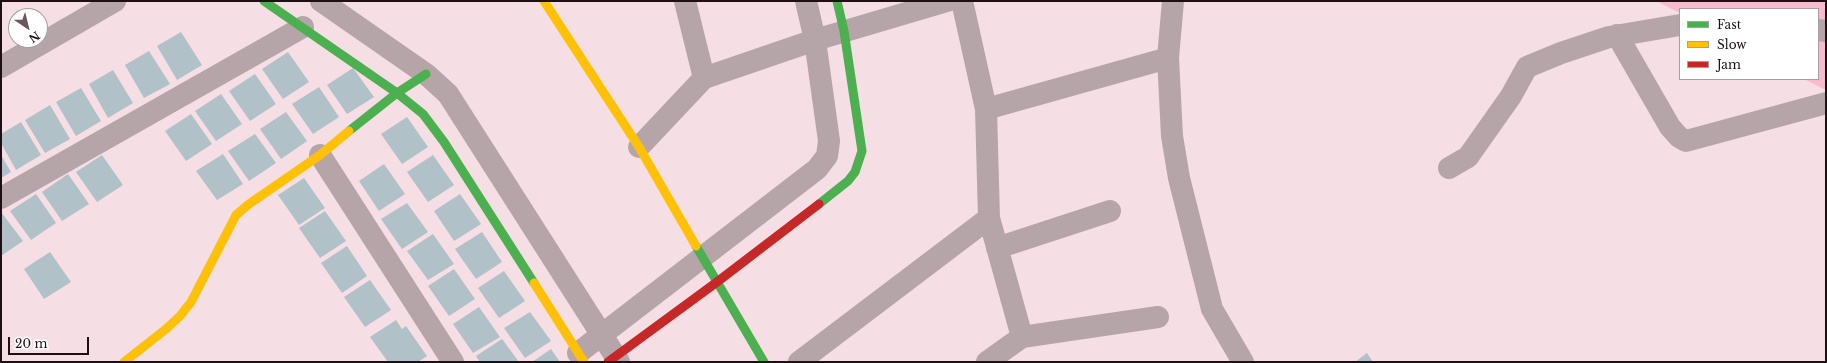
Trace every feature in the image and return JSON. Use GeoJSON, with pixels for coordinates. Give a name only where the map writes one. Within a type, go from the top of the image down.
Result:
{"type":"FeatureCollection","features":[{"type":"Feature","properties":{"kind":"street"},"geometry":{"type":"LineString","coordinates":[[1,67],[116,1]]}},
{"type":"Feature","properties":{"kind":"street"},"geometry":{"type":"LineString","coordinates":[[264,1],[397,93],[423,114],[444,142],[581,357],[601,334],[817,169],[827,156],[829,141],[815,40],[806,1]]}},
{"type":"Feature","properties":{"kind":"street"},"geometry":{"type":"LineString","coordinates":[[321,1],[426,74],[448,94],[601,334],[614,360],[848,181],[855,172],[862,151],[844,32],[837,1]]}},
{"type":"Feature","properties":{"kind":"street"},"geometry":{"type":"LineString","coordinates":[[544,1],[640,147],[764,362]]}},
{"type":"Feature","properties":{"kind":"street"},"geometry":{"type":"LineString","coordinates":[[685,1],[704,78]]}},
{"type":"Feature","properties":{"kind":"street"},"geometry":{"type":"LineString","coordinates":[[640,147],[704,78],[815,40],[947,1]]}},
{"type":"Feature","properties":{"kind":"street"},"geometry":{"type":"LineString","coordinates":[[962,1],[986,109],[989,218],[1022,337]]}},
{"type":"Feature","properties":{"kind":"street"},"geometry":{"type":"LineString","coordinates":[[1173,1],[1168,58],[1172,136],[1181,186],[1212,309],[1243,362]]}},
{"type":"Feature","properties":{"kind":"street"},"geometry":{"type":"LineString","coordinates":[[1449,168],[1468,157],[1511,96],[1527,67],[1561,52],[1617,35],[1679,25]]}},
{"type":"Feature","properties":{"kind":"street"},"geometry":{"type":"LineString","coordinates":[[1,198],[303,27]]}},
{"type":"Feature","properties":{"kind":"street"},"geometry":{"type":"LineString","coordinates":[[1617,35],[1670,127],[1679,137],[1686,141],[1826,103]]}},
{"type":"Feature","properties":{"kind":"street"},"geometry":{"type":"LineString","coordinates":[[986,109],[1168,58]]}},
{"type":"Feature","properties":{"kind":"street"},"geometry":{"type":"LineString","coordinates":[[124,362],[166,329],[180,316],[191,302],[236,215],[249,204],[320,155],[397,93],[426,74]]}},
{"type":"Feature","properties":{"kind":"street"},"geometry":{"type":"LineString","coordinates":[[320,155],[447,360]]}},
{"type":"Feature","properties":{"kind":"street"},"geometry":{"type":"LineString","coordinates":[[997,248],[1110,211]]}},
{"type":"Feature","properties":{"kind":"street"},"geometry":{"type":"LineString","coordinates":[[799,362],[989,218]]}},
{"type":"Feature","properties":{"kind":"street"},"geometry":{"type":"LineString","coordinates":[[987,362],[1022,337],[1158,317]]}},
{"type":"Feature","properties":{"kind":"shaded area"},"geometry":{"type":"Polygon","coordinates":[[[1656,1],[1826,1],[1826,90],[1806,80],[1819,80],[1819,8],[1679,8],[1679,12],[1656,1]]]}},
{"type":"Feature","properties":{"kind":"building"},"geometry":{"type":"Polygon","coordinates":[[[181,32],[202,65],[177,80],[157,46],[181,32]]]}},
{"type":"Feature","properties":{"kind":"building"},"geometry":{"type":"Polygon","coordinates":[[[149,51],[170,84],[144,98],[125,65],[149,51]]]}},
{"type":"Feature","properties":{"kind":"building"},"geometry":{"type":"Polygon","coordinates":[[[288,52],[309,82],[283,99],[262,69],[288,52]]]}},
{"type":"Feature","properties":{"kind":"building"},"geometry":{"type":"Polygon","coordinates":[[[353,68],[374,97],[347,114],[327,85],[353,68]]]}},
{"type":"Feature","properties":{"kind":"building"},"geometry":{"type":"Polygon","coordinates":[[[113,70],[133,103],[108,118],[89,84],[113,70]]]}},
{"type":"Feature","properties":{"kind":"building"},"geometry":{"type":"Polygon","coordinates":[[[255,74],[276,104],[250,121],[229,91],[255,74]]]}},
{"type":"Feature","properties":{"kind":"building"},"geometry":{"type":"Polygon","coordinates":[[[319,87],[339,117],[313,134],[292,104],[319,87]]]}},
{"type":"Feature","properties":{"kind":"building"},"geometry":{"type":"Polygon","coordinates":[[[81,88],[101,121],[76,136],[56,102],[81,88]]]}},
{"type":"Feature","properties":{"kind":"building"},"geometry":{"type":"Polygon","coordinates":[[[221,94],[242,124],[216,141],[195,111],[221,94]]]}},
{"type":"Feature","properties":{"kind":"building"},"geometry":{"type":"Polygon","coordinates":[[[50,105],[70,139],[45,153],[25,120],[50,105]]]}},
{"type":"Feature","properties":{"kind":"building"},"geometry":{"type":"Polygon","coordinates":[[[286,112],[307,141],[281,159],[260,129],[286,112]]]}},
{"type":"Feature","properties":{"kind":"building"},"geometry":{"type":"Polygon","coordinates":[[[191,114],[212,144],[186,161],[165,131],[191,114]]]}},
{"type":"Feature","properties":{"kind":"building"},"geometry":{"type":"Polygon","coordinates":[[[407,117],[428,147],[402,164],[381,134],[407,117]]]}},
{"type":"Feature","properties":{"kind":"building"},"geometry":{"type":"Polygon","coordinates":[[[21,122],[41,155],[16,170],[1,143],[1,134],[21,122]]]}},
{"type":"Feature","properties":{"kind":"building"},"geometry":{"type":"Polygon","coordinates":[[[255,134],[276,163],[249,181],[228,151],[255,134]]]}},
{"type":"Feature","properties":{"kind":"building"},"geometry":{"type":"Polygon","coordinates":[[[223,154],[243,184],[217,200],[196,171],[223,154]]]}},
{"type":"Feature","properties":{"kind":"building"},"geometry":{"type":"Polygon","coordinates":[[[1,155],[11,172],[1,178],[1,155]]]}},
{"type":"Feature","properties":{"kind":"building"},"geometry":{"type":"Polygon","coordinates":[[[102,155],[123,185],[97,202],[76,172],[102,155]]]}},
{"type":"Feature","properties":{"kind":"building"},"geometry":{"type":"Polygon","coordinates":[[[433,155],[454,185],[428,202],[407,172],[433,155]]]}},
{"type":"Feature","properties":{"kind":"building"},"geometry":{"type":"Polygon","coordinates":[[[384,164],[405,194],[379,211],[359,181],[384,164]]]}},
{"type":"Feature","properties":{"kind":"building"},"geometry":{"type":"Polygon","coordinates":[[[68,174],[89,204],[62,221],[42,192],[68,174]]]}},
{"type":"Feature","properties":{"kind":"building"},"geometry":{"type":"Polygon","coordinates":[[[304,178],[325,208],[299,225],[278,195],[304,178]]]}},
{"type":"Feature","properties":{"kind":"building"},"geometry":{"type":"Polygon","coordinates":[[[36,194],[56,223],[31,240],[10,211],[36,194]]]}},
{"type":"Feature","properties":{"kind":"building"},"geometry":{"type":"Polygon","coordinates":[[[460,194],[481,224],[454,241],[434,211],[460,194]]]}},
{"type":"Feature","properties":{"kind":"building"},"geometry":{"type":"Polygon","coordinates":[[[407,203],[428,232],[402,249],[381,219],[407,203]]]}},
{"type":"Feature","properties":{"kind":"building"},"geometry":{"type":"Polygon","coordinates":[[[325,211],[346,241],[320,258],[299,228],[325,211]]]}},
{"type":"Feature","properties":{"kind":"building"},"geometry":{"type":"Polygon","coordinates":[[[1,212],[23,241],[1,256],[1,212]]]}},
{"type":"Feature","properties":{"kind":"building"},"geometry":{"type":"Polygon","coordinates":[[[482,232],[502,262],[476,279],[455,249],[482,232]]]}},
{"type":"Feature","properties":{"kind":"building"},"geometry":{"type":"Polygon","coordinates":[[[433,234],[454,264],[428,280],[407,251],[433,234]]]}},
{"type":"Feature","properties":{"kind":"building"},"geometry":{"type":"Polygon","coordinates":[[[347,246],[367,276],[342,293],[321,263],[347,246]]]}},
{"type":"Feature","properties":{"kind":"building"},"geometry":{"type":"Polygon","coordinates":[[[50,252],[71,282],[44,299],[24,269],[50,252]]]}},
{"type":"Feature","properties":{"kind":"building"},"geometry":{"type":"Polygon","coordinates":[[[454,269],[475,299],[449,316],[428,286],[454,269]]]}},
{"type":"Feature","properties":{"kind":"building"},"geometry":{"type":"Polygon","coordinates":[[[504,271],[525,301],[499,318],[478,288],[504,271]]]}},
{"type":"Feature","properties":{"kind":"building"},"geometry":{"type":"Polygon","coordinates":[[[370,280],[391,310],[365,327],[344,297],[370,280]]]}},
{"type":"Feature","properties":{"kind":"building"},"geometry":{"type":"Polygon","coordinates":[[[479,307],[500,337],[473,353],[453,324],[479,307]]]}},
{"type":"Feature","properties":{"kind":"building"},"geometry":{"type":"Polygon","coordinates":[[[530,312],[551,341],[525,358],[504,328],[530,312]]]}},
{"type":"Feature","properties":{"kind":"building"},"geometry":{"type":"Polygon","coordinates":[[[396,320],[402,329],[406,326],[427,356],[418,362],[388,362],[370,337],[396,320]]]}},
{"type":"Feature","properties":{"kind":"building"},"geometry":{"type":"Polygon","coordinates":[[[502,339],[519,362],[480,362],[476,356],[502,339]]]}},
{"type":"Feature","properties":{"kind":"building"},"geometry":{"type":"Polygon","coordinates":[[[551,349],[560,362],[532,362],[551,349]]]}},
{"type":"Feature","properties":{"kind":"building"},"geometry":{"type":"Polygon","coordinates":[[[1367,353],[1373,362],[1355,362],[1367,353]]]}},
{"type":"Feature","properties":{"kind":"traffic: fast"},"geometry":{"type":"LineString","coordinates":[[264,1],[397,93],[423,114],[444,142],[534,283]]}},
{"type":"Feature","properties":{"kind":"traffic: fast"},"geometry":{"type":"LineString","coordinates":[[819,204],[848,181],[855,172],[862,151],[844,31],[837,1]]}},
{"type":"Feature","properties":{"kind":"traffic: fast"},"geometry":{"type":"LineString","coordinates":[[349,131],[397,93],[426,74]]}},
{"type":"Feature","properties":{"kind":"traffic: fast"},"geometry":{"type":"LineString","coordinates":[[696,246],[764,362]]}},
{"type":"Feature","properties":{"kind":"traffic: slow"},"geometry":{"type":"LineString","coordinates":[[544,1],[639,147],[696,246]]}},
{"type":"Feature","properties":{"kind":"traffic: slow"},"geometry":{"type":"LineString","coordinates":[[124,362],[166,329],[180,316],[191,302],[236,215],[249,204],[320,155],[349,131]]}},
{"type":"Feature","properties":{"kind":"traffic: slow"},"geometry":{"type":"LineString","coordinates":[[534,283],[584,362]]}},
{"type":"Feature","properties":{"kind":"traffic: jam"},"geometry":{"type":"LineString","coordinates":[[608,362],[717,282],[819,204]]}}]}
